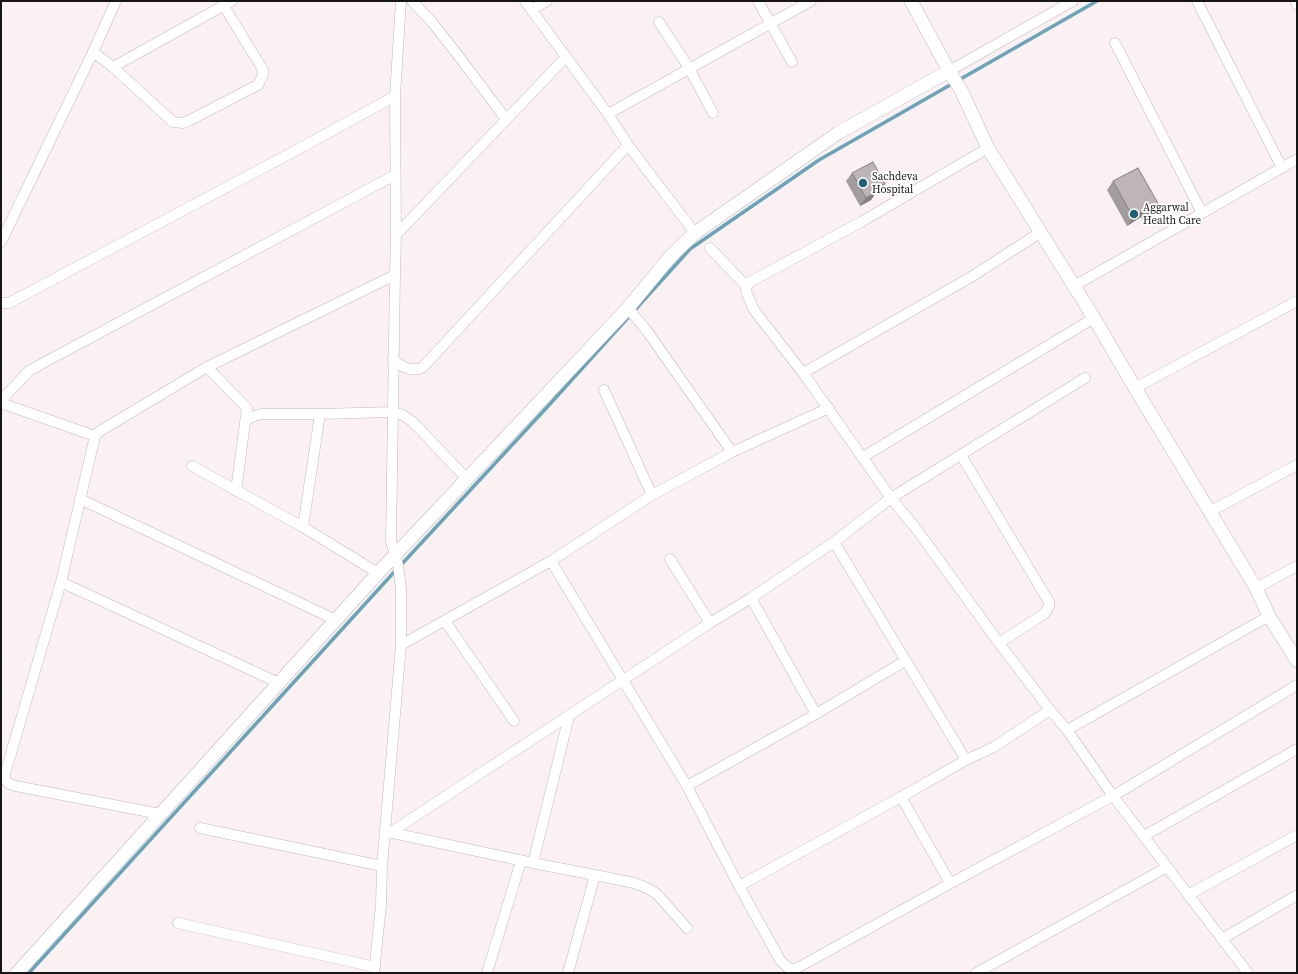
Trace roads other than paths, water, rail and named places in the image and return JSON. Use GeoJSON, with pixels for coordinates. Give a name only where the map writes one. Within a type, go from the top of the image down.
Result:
{"type":"FeatureCollection","features":[{"type":"Feature","properties":{"kind":"street"},"geometry":{"type":"LineString","coordinates":[[1,242],[93,52],[116,1]]}},
{"type":"Feature","properties":{"kind":"street"},"geometry":{"type":"LineString","coordinates":[[178,923],[375,970],[381,905],[382,866],[388,832],[401,645],[401,589],[391,541],[396,235],[395,96],[401,1]]}},
{"type":"Feature","properties":{"kind":"street"},"geometry":{"type":"LineString","coordinates":[[412,1],[431,21],[506,119]]}},
{"type":"Feature","properties":{"kind":"street"},"geometry":{"type":"LineString","coordinates":[[525,1],[608,114],[628,144],[695,232]]}},
{"type":"Feature","properties":{"kind":"street"},"geometry":{"type":"LineString","coordinates":[[531,10],[547,1]]}},
{"type":"Feature","properties":{"kind":"street"},"geometry":{"type":"LineString","coordinates":[[758,1],[792,62]]}},
{"type":"Feature","properties":{"kind":"street"},"geometry":{"type":"LineString","coordinates":[[608,114],[811,1]]}},
{"type":"Feature","properties":{"kind":"street"},"geometry":{"type":"LineString","coordinates":[[911,1],[961,90],[988,148],[1094,318],[1256,588],[1270,616],[1297,661]]}},
{"type":"Feature","properties":{"kind":"street"},"geometry":{"type":"LineString","coordinates":[[17,973],[378,573],[396,561],[467,479],[629,310],[670,257],[695,232],[838,133],[951,74],[1073,1]]}},
{"type":"Feature","properties":{"kind":"street"},"geometry":{"type":"LineString","coordinates":[[1197,1],[1282,168]]}},
{"type":"Feature","properties":{"kind":"street"},"geometry":{"type":"LineString","coordinates":[[1295,1],[1297,5]]}},
{"type":"Feature","properties":{"kind":"street"},"geometry":{"type":"LineString","coordinates":[[93,52],[113,67],[177,124],[188,122],[258,85],[263,75],[263,70],[228,3],[113,67]]}},
{"type":"Feature","properties":{"kind":"street"},"geometry":{"type":"LineString","coordinates":[[659,22],[689,68],[713,113]]}},
{"type":"Feature","properties":{"kind":"street"},"geometry":{"type":"LineString","coordinates":[[1115,43],[1202,213]]}},
{"type":"Feature","properties":{"kind":"street"},"geometry":{"type":"LineString","coordinates":[[396,235],[566,57]]}},
{"type":"Feature","properties":{"kind":"street"},"geometry":{"type":"LineString","coordinates":[[1,303],[9,303],[395,96]]}},
{"type":"Feature","properties":{"kind":"street"},"geometry":{"type":"LineString","coordinates":[[394,360],[410,369],[419,369],[423,367],[628,144]]}},
{"type":"Feature","properties":{"kind":"street"},"geometry":{"type":"LineString","coordinates":[[746,286],[861,222],[988,148]]}},
{"type":"Feature","properties":{"kind":"street"},"geometry":{"type":"LineString","coordinates":[[1074,286],[1297,159]]}},
{"type":"Feature","properties":{"kind":"street"},"geometry":{"type":"LineString","coordinates":[[95,436],[1,404],[6,395],[29,371],[395,176]]}},
{"type":"Feature","properties":{"kind":"street"},"geometry":{"type":"LineString","coordinates":[[803,373],[971,277],[1041,232]]}},
{"type":"Feature","properties":{"kind":"street"},"geometry":{"type":"LineString","coordinates":[[710,248],[746,286],[747,294],[754,310],[803,373],[891,498],[918,531],[999,643],[1067,730],[1114,796],[1248,973]]}},
{"type":"Feature","properties":{"kind":"street"},"geometry":{"type":"LineString","coordinates":[[160,814],[16,786],[5,780],[5,774],[61,582],[95,436],[100,431],[207,367],[395,275]]}},
{"type":"Feature","properties":{"kind":"street"},"geometry":{"type":"LineString","coordinates":[[1135,388],[1297,301]]}},
{"type":"Feature","properties":{"kind":"street"},"geometry":{"type":"LineString","coordinates":[[629,310],[647,331],[732,452]]}},
{"type":"Feature","properties":{"kind":"street"},"geometry":{"type":"LineString","coordinates":[[863,457],[1094,318]]}},
{"type":"Feature","properties":{"kind":"street"},"geometry":{"type":"LineString","coordinates":[[207,367],[247,408],[236,491]]}},
{"type":"Feature","properties":{"kind":"street"},"geometry":{"type":"LineString","coordinates":[[388,832],[569,716],[710,623],[751,598],[834,542],[891,498],[1084,378]]}},
{"type":"Feature","properties":{"kind":"street"},"geometry":{"type":"LineString","coordinates":[[604,390],[652,495]]}},
{"type":"Feature","properties":{"kind":"street"},"geometry":{"type":"LineString","coordinates":[[401,645],[551,561],[652,495],[732,452],[828,408]]}},
{"type":"Feature","properties":{"kind":"street"},"geometry":{"type":"LineString","coordinates":[[246,419],[261,414],[393,412],[407,417],[413,422],[467,479]]}},
{"type":"Feature","properties":{"kind":"street"},"geometry":{"type":"LineString","coordinates":[[303,527],[320,414]]}},
{"type":"Feature","properties":{"kind":"street"},"geometry":{"type":"LineString","coordinates":[[961,455],[1049,602],[1049,606],[1044,614],[999,643]]}},
{"type":"Feature","properties":{"kind":"street"},"geometry":{"type":"LineString","coordinates":[[1210,512],[1297,465]]}},
{"type":"Feature","properties":{"kind":"street"},"geometry":{"type":"LineString","coordinates":[[192,466],[303,527],[378,573]]}},
{"type":"Feature","properties":{"kind":"street"},"geometry":{"type":"LineString","coordinates":[[80,499],[336,620]]}},
{"type":"Feature","properties":{"kind":"street"},"geometry":{"type":"LineString","coordinates":[[834,542],[966,760]]}},
{"type":"Feature","properties":{"kind":"street"},"geometry":{"type":"LineString","coordinates":[[670,559],[710,623]]}},
{"type":"Feature","properties":{"kind":"street"},"geometry":{"type":"LineString","coordinates":[[551,561],[687,786],[739,886],[780,960],[787,967],[794,969],[950,883],[1114,796],[1297,685]]}},
{"type":"Feature","properties":{"kind":"street"},"geometry":{"type":"LineString","coordinates":[[1256,588],[1297,566]]}},
{"type":"Feature","properties":{"kind":"street"},"geometry":{"type":"LineString","coordinates":[[61,582],[279,683]]}},
{"type":"Feature","properties":{"kind":"street"},"geometry":{"type":"LineString","coordinates":[[751,598],[816,714]]}},
{"type":"Feature","properties":{"kind":"street"},"geometry":{"type":"LineString","coordinates":[[1067,730],[1270,616]]}},
{"type":"Feature","properties":{"kind":"street"},"geometry":{"type":"LineString","coordinates":[[445,621],[514,722]]}},
{"type":"Feature","properties":{"kind":"street"},"geometry":{"type":"LineString","coordinates":[[687,786],[816,714],[905,661]]}},
{"type":"Feature","properties":{"kind":"street"},"geometry":{"type":"LineString","coordinates":[[739,886],[902,797],[966,760],[994,747],[1050,710]]}},
{"type":"Feature","properties":{"kind":"street"},"geometry":{"type":"LineString","coordinates":[[533,863],[569,716]]}},
{"type":"Feature","properties":{"kind":"street"},"geometry":{"type":"LineString","coordinates":[[1144,836],[1297,749]]}},
{"type":"Feature","properties":{"kind":"street"},"geometry":{"type":"LineString","coordinates":[[902,797],[950,883]]}},
{"type":"Feature","properties":{"kind":"street"},"geometry":{"type":"LineString","coordinates":[[200,828],[382,866]]}},
{"type":"Feature","properties":{"kind":"street"},"geometry":{"type":"LineString","coordinates":[[388,832],[634,883],[657,894],[687,928]]}},
{"type":"Feature","properties":{"kind":"street"},"geometry":{"type":"LineString","coordinates":[[1188,895],[1297,835]]}},
{"type":"Feature","properties":{"kind":"street"},"geometry":{"type":"LineString","coordinates":[[488,973],[521,860]]}},
{"type":"Feature","properties":{"kind":"street"},"geometry":{"type":"LineString","coordinates":[[976,973],[1167,867]]}},
{"type":"Feature","properties":{"kind":"street"},"geometry":{"type":"LineString","coordinates":[[568,973],[595,874]]}},
{"type":"Feature","properties":{"kind":"street"},"geometry":{"type":"LineString","coordinates":[[1222,939],[1297,895]]}},
{"type":"Feature","properties":{"kind":"waterway"},"geometry":{"type":"LineString","coordinates":[[400,566],[550,404],[690,249],[819,160],[1097,1]]}},
{"type":"Feature","properties":{"kind":"waterway"},"geometry":{"type":"LineString","coordinates":[[29,973],[396,570]]}},
{"type":"Feature","properties":{"kind":"place","name":"Sachdeva Hospital"},"geometry":{"type":"Point","coordinates":[863,183]}},
{"type":"Feature","properties":{"kind":"place","name":"Aggarwal Health Care"},"geometry":{"type":"Point","coordinates":[1134,214]}}]}
